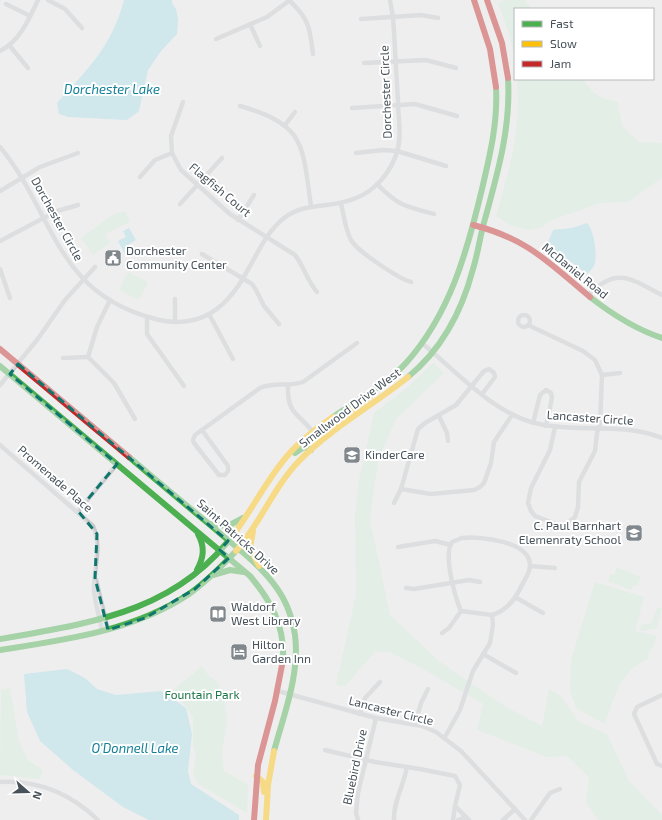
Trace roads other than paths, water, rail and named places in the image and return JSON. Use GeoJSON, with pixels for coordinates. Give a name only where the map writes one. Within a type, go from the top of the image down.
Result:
{"type":"FeatureCollection","features":[{"type":"Feature","properties":{"kind":"main road","name":"Smallwood Drive West"},"geometry":{"type":"LineString","coordinates":[[0,639],[103,619],[146,605],[171,592],[193,576],[228,541],[250,513],[286,458],[313,432],[397,372],[423,344],[440,316],[452,292],[473,225],[492,145],[497,108],[492,55],[474,0]]}},
{"type":"Feature","properties":{"kind":"main road","name":"Smallwood Drive West"},"geometry":{"type":"LineString","coordinates":[[0,650],[105,630],[145,618],[172,605],[211,576],[238,549],[291,470],[311,450],[330,434],[394,389],[432,352],[444,336],[462,301],[477,255],[482,227],[506,131],[509,90],[505,50],[487,0]]}},
{"type":"Feature","properties":{"kind":"main road","name":"McDaniel Road"},"geometry":{"type":"LineString","coordinates":[[473,225],[520,242],[616,317],[635,328],[662,338]]}},
{"type":"Feature","properties":{"kind":"main road","name":"Saint Patricks Drive"},"geometry":{"type":"LineString","coordinates":[[0,349],[238,549],[272,582],[283,599],[293,625],[296,656],[290,695],[270,773],[266,819]]}},
{"type":"Feature","properties":{"kind":"main road","name":"Saint Patricks Drive"},"geometry":{"type":"LineString","coordinates":[[0,366],[250,576],[272,604],[283,633],[283,670],[256,776],[254,820]]}},
{"type":"Feature","properties":{"kind":"main road"},"geometry":{"type":"LineString","coordinates":[[330,434],[332,426],[336,421],[377,392],[397,372]]}},
{"type":"Feature","properties":{"kind":"main road"},"geometry":{"type":"LineString","coordinates":[[272,478],[300,448],[311,450]]}},
{"type":"Feature","properties":{"kind":"main road"},"geometry":{"type":"LineString","coordinates":[[207,523],[226,527],[235,524],[250,513]]}},
{"type":"Feature","properties":{"kind":"main road"},"geometry":{"type":"LineString","coordinates":[[255,524],[251,537],[250,548],[260,569]]}},
{"type":"Feature","properties":{"kind":"main road"},"geometry":{"type":"LineString","coordinates":[[193,576],[202,562],[204,552],[203,543],[196,531]]}},
{"type":"Feature","properties":{"kind":"main road"},"geometry":{"type":"LineString","coordinates":[[211,576],[230,570],[242,572],[250,576]]}},
{"type":"Feature","properties":{"kind":"main road"},"geometry":{"type":"LineString","coordinates":[[256,776],[264,785],[263,816],[266,819]]}},
{"type":"Feature","properties":{"kind":"street"},"geometry":{"type":"LineString","coordinates":[[0,51],[18,36],[38,0]]}},
{"type":"Feature","properties":{"kind":"street"},"geometry":{"type":"LineString","coordinates":[[48,0],[65,9],[82,28]]}},
{"type":"Feature","properties":{"kind":"street"},"geometry":{"type":"LineString","coordinates":[[216,39],[272,14],[290,0],[308,22],[313,54]]}},
{"type":"Feature","properties":{"kind":"street","name":"Dorchester Circle"},"geometry":{"type":"LineString","coordinates":[[0,146],[22,177],[62,252],[83,280],[110,300],[127,310],[147,317],[175,322],[194,320],[209,314],[228,300],[243,279],[267,238],[285,217],[299,209],[311,206],[341,204],[364,195],[377,184],[389,169],[397,151],[399,131],[393,17],[390,0]]}},
{"type":"Feature","properties":{"kind":"street"},"geometry":{"type":"LineString","coordinates":[[6,4],[30,16]]}},
{"type":"Feature","properties":{"kind":"street"},"geometry":{"type":"LineString","coordinates":[[361,19],[421,15],[438,18]]}},
{"type":"Feature","properties":{"kind":"street"},"geometry":{"type":"LineString","coordinates":[[250,24],[260,46]]}},
{"type":"Feature","properties":{"kind":"street"},"geometry":{"type":"LineString","coordinates":[[9,45],[28,68]]}},
{"type":"Feature","properties":{"kind":"street"},"geometry":{"type":"LineString","coordinates":[[364,63],[431,60],[456,68]]}},
{"type":"Feature","properties":{"kind":"street","name":"Flagfish Court"},"geometry":{"type":"LineString","coordinates":[[182,102],[171,136],[172,153],[181,170],[238,220],[295,255],[310,284],[317,292]]}},
{"type":"Feature","properties":{"kind":"street"},"geometry":{"type":"LineString","coordinates":[[352,108],[417,105],[457,116]]}},
{"type":"Feature","properties":{"kind":"street"},"geometry":{"type":"LineString","coordinates":[[240,106],[275,119],[285,125],[294,135],[302,150],[311,206]]}},
{"type":"Feature","properties":{"kind":"street"},"geometry":{"type":"LineString","coordinates":[[285,125],[295,112]]}},
{"type":"Feature","properties":{"kind":"street"},"geometry":{"type":"LineString","coordinates":[[356,153],[381,150],[397,151],[446,166]]}},
{"type":"Feature","properties":{"kind":"street"},"geometry":{"type":"LineString","coordinates":[[0,191],[45,164],[78,153]]}},
{"type":"Feature","properties":{"kind":"street"},"geometry":{"type":"LineString","coordinates":[[140,177],[154,160],[172,153]]}},
{"type":"Feature","properties":{"kind":"street"},"geometry":{"type":"LineString","coordinates":[[180,204],[222,158]]}},
{"type":"Feature","properties":{"kind":"street"},"geometry":{"type":"LineString","coordinates":[[377,184],[395,201],[405,206],[434,214]]}},
{"type":"Feature","properties":{"kind":"street"},"geometry":{"type":"LineString","coordinates":[[238,220],[254,195]]}},
{"type":"Feature","properties":{"kind":"street"},"geometry":{"type":"LineString","coordinates":[[341,204],[349,235],[356,246],[394,274],[411,282]]}},
{"type":"Feature","properties":{"kind":"street"},"geometry":{"type":"LineString","coordinates":[[0,241],[62,209],[78,205]]}},
{"type":"Feature","properties":{"kind":"street"},"geometry":{"type":"LineString","coordinates":[[202,254],[254,287],[264,306],[279,324]]}},
{"type":"Feature","properties":{"kind":"street"},"geometry":{"type":"LineString","coordinates":[[0,385],[18,364],[60,307],[95,267]]}},
{"type":"Feature","properties":{"kind":"street"},"geometry":{"type":"LineString","coordinates":[[0,269],[10,298]]}},
{"type":"Feature","properties":{"kind":"street"},"geometry":{"type":"LineString","coordinates":[[588,295],[605,281],[621,277],[662,295]]}},
{"type":"Feature","properties":{"kind":"street"},"geometry":{"type":"LineString","coordinates":[[175,299],[175,322]]}},
{"type":"Feature","properties":{"kind":"street"},"geometry":{"type":"LineString","coordinates":[[88,357],[97,327],[110,300]]}},
{"type":"Feature","properties":{"kind":"street"},"geometry":{"type":"LineString","coordinates":[[209,314],[233,359]]}},
{"type":"Feature","properties":{"kind":"street"},"geometry":{"type":"LineString","coordinates":[[147,317],[147,334],[184,386]]}},
{"type":"Feature","properties":{"kind":"street"},"geometry":{"type":"LineString","coordinates":[[528,325],[584,351],[597,362],[602,375],[600,424],[598,428],[595,451],[579,482],[577,512],[572,520],[559,524],[535,516],[528,503],[531,488],[550,450],[555,427]]}},
{"type":"Feature","properties":{"kind":"street"},"geometry":{"type":"LineString","coordinates":[[202,430],[228,466],[226,474],[223,476],[219,475],[193,441],[194,436],[202,430],[260,388],[267,386],[288,385],[308,379],[357,343]]}},
{"type":"Feature","properties":{"kind":"street","name":"Lancaster Circle"},"geometry":{"type":"LineString","coordinates":[[423,344],[482,394],[512,415],[546,426],[629,430],[662,438]]}},
{"type":"Feature","properties":{"kind":"street"},"geometry":{"type":"LineString","coordinates":[[63,358],[88,357],[114,383],[135,419]]}},
{"type":"Feature","properties":{"kind":"street"},"geometry":{"type":"LineString","coordinates":[[394,503],[401,489],[418,429],[425,423],[456,405],[486,369],[493,371],[495,377],[482,394]]}},
{"type":"Feature","properties":{"kind":"street"},"geometry":{"type":"LineString","coordinates":[[602,375],[620,373]]}},
{"type":"Feature","properties":{"kind":"street"},"geometry":{"type":"LineString","coordinates":[[288,385],[288,399],[291,409],[313,432]]}},
{"type":"Feature","properties":{"kind":"street"},"geometry":{"type":"LineString","coordinates":[[533,423],[540,395],[546,390],[551,393],[552,398],[546,426]]}},
{"type":"Feature","properties":{"kind":"street"},"geometry":{"type":"LineString","coordinates":[[401,489],[431,494],[474,490],[480,487],[484,484],[491,463],[494,442],[512,415]]}},
{"type":"Feature","properties":{"kind":"street"},"geometry":{"type":"LineString","coordinates":[[439,416],[447,433],[448,440]]}},
{"type":"Feature","properties":{"kind":"street","name":"Promenade Place"},"geometry":{"type":"LineString","coordinates":[[0,445],[78,511],[93,526],[97,534],[98,547],[95,578],[105,630]]}},
{"type":"Feature","properties":{"kind":"street"},"geometry":{"type":"LineString","coordinates":[[78,511],[117,464]]}},
{"type":"Feature","properties":{"kind":"street"},"geometry":{"type":"LineString","coordinates":[[442,634],[449,628],[460,611],[448,552],[450,545],[456,540],[468,537],[498,541],[522,551],[527,557],[530,566],[515,597],[507,608],[492,616],[460,611]]}},
{"type":"Feature","properties":{"kind":"street"},"geometry":{"type":"LineString","coordinates":[[398,547],[435,541],[450,545]]}},
{"type":"Feature","properties":{"kind":"street"},"geometry":{"type":"LineString","coordinates":[[530,566],[555,568]]}},
{"type":"Feature","properties":{"kind":"street"},"geometry":{"type":"LineString","coordinates":[[406,588],[414,589],[472,580],[480,582]]}},
{"type":"Feature","properties":{"kind":"street"},"geometry":{"type":"LineString","coordinates":[[515,597],[542,613]]}},
{"type":"Feature","properties":{"kind":"street"},"geometry":{"type":"LineString","coordinates":[[445,737],[460,710],[473,671],[492,637],[492,616]]}},
{"type":"Feature","properties":{"kind":"street"},"geometry":{"type":"LineString","coordinates":[[483,654],[516,673]]}},
{"type":"Feature","properties":{"kind":"street"},"geometry":{"type":"LineString","coordinates":[[360,714],[365,698],[380,682]]}},
{"type":"Feature","properties":{"kind":"street"},"geometry":{"type":"LineString","coordinates":[[415,724],[421,703],[428,689]]}},
{"type":"Feature","properties":{"kind":"street","name":"Lancaster Circle"},"geometry":{"type":"LineString","coordinates":[[278,691],[376,718],[415,724],[429,728],[445,737],[461,751],[525,820]]}},
{"type":"Feature","properties":{"kind":"street"},"geometry":{"type":"LineString","coordinates":[[662,695],[637,707],[634,714],[650,753],[657,764],[662,766]]}},
{"type":"Feature","properties":{"kind":"street","name":"Bluebird Drive"},"geometry":{"type":"LineString","coordinates":[[358,820],[356,812],[358,793],[368,760],[376,718]]}},
{"type":"Feature","properties":{"kind":"street"},"geometry":{"type":"LineString","coordinates":[[325,750],[368,760],[451,775],[457,778],[460,790],[455,806],[453,820]]}},
{"type":"Feature","properties":{"kind":"street"},"geometry":{"type":"LineString","coordinates":[[394,820],[394,811],[404,782],[407,767]]}},
{"type":"Feature","properties":{"kind":"street"},"geometry":{"type":"LineString","coordinates":[[0,782],[29,784],[58,791],[66,795],[98,820]]}},
{"type":"Feature","properties":{"kind":"street"},"geometry":{"type":"LineString","coordinates":[[531,820],[550,793],[560,789]]}},
{"type":"Feature","properties":{"kind":"street"},"geometry":{"type":"LineString","coordinates":[[455,806],[468,819]]}},
{"type":"Feature","properties":{"kind":"street"},"geometry":{"type":"LineString","coordinates":[[503,820],[514,809]]}},
{"type":"Feature","properties":{"kind":"street"},"geometry":{"type":"LineString","coordinates":[[458,820],[468,819]]}},
{"type":"Feature","properties":{"kind":"water","name":"Dorchester Lake"},"geometry":{"type":"Polygon","coordinates":[[[124,0],[172,0],[178,19],[177,34],[161,51],[148,70],[139,111],[127,120],[68,117],[59,114],[57,103],[89,68],[106,44],[113,31],[124,0]]]}},
{"type":"Feature","properties":{"kind":"water"},"geometry":{"type":"Polygon","coordinates":[[[587,223],[592,231],[596,256],[594,266],[586,276],[582,270],[554,249],[549,249],[548,242],[553,230],[572,228],[587,223]]]}},
{"type":"Feature","properties":{"kind":"water"},"geometry":{"type":"Polygon","coordinates":[[[129,228],[136,240],[128,245],[131,251],[125,254],[118,241],[126,237],[123,231],[129,228]]]}},
{"type":"Feature","properties":{"kind":"water","name":"O'Donnell Lake"},"geometry":{"type":"Polygon","coordinates":[[[67,669],[85,678],[97,689],[116,695],[161,691],[186,708],[192,734],[188,771],[191,784],[239,815],[239,820],[149,820],[123,807],[73,770],[40,741],[27,712],[24,674],[67,669]]]}},
{"type":"Feature","properties":{"kind":"place","name":"Dorchester Community Center"},"geometry":{"type":"Point","coordinates":[113,258]}},
{"type":"Feature","properties":{"kind":"place","name":"KinderCare"},"geometry":{"type":"Point","coordinates":[352,455]}},
{"type":"Feature","properties":{"kind":"place","name":"C. Paul Barnhart Elemenraty School"},"geometry":{"type":"Point","coordinates":[634,533]}},
{"type":"Feature","properties":{"kind":"place","name":"Waldorf West Library"},"geometry":{"type":"Point","coordinates":[218,614]}},
{"type":"Feature","properties":{"kind":"place","name":"Hilton Garden Inn"},"geometry":{"type":"Point","coordinates":[239,652]}},
{"type":"Feature","properties":{"kind":"park label","name":"Fountain Park"},"geometry":{"type":"Point","coordinates":[202,695]}}]}
